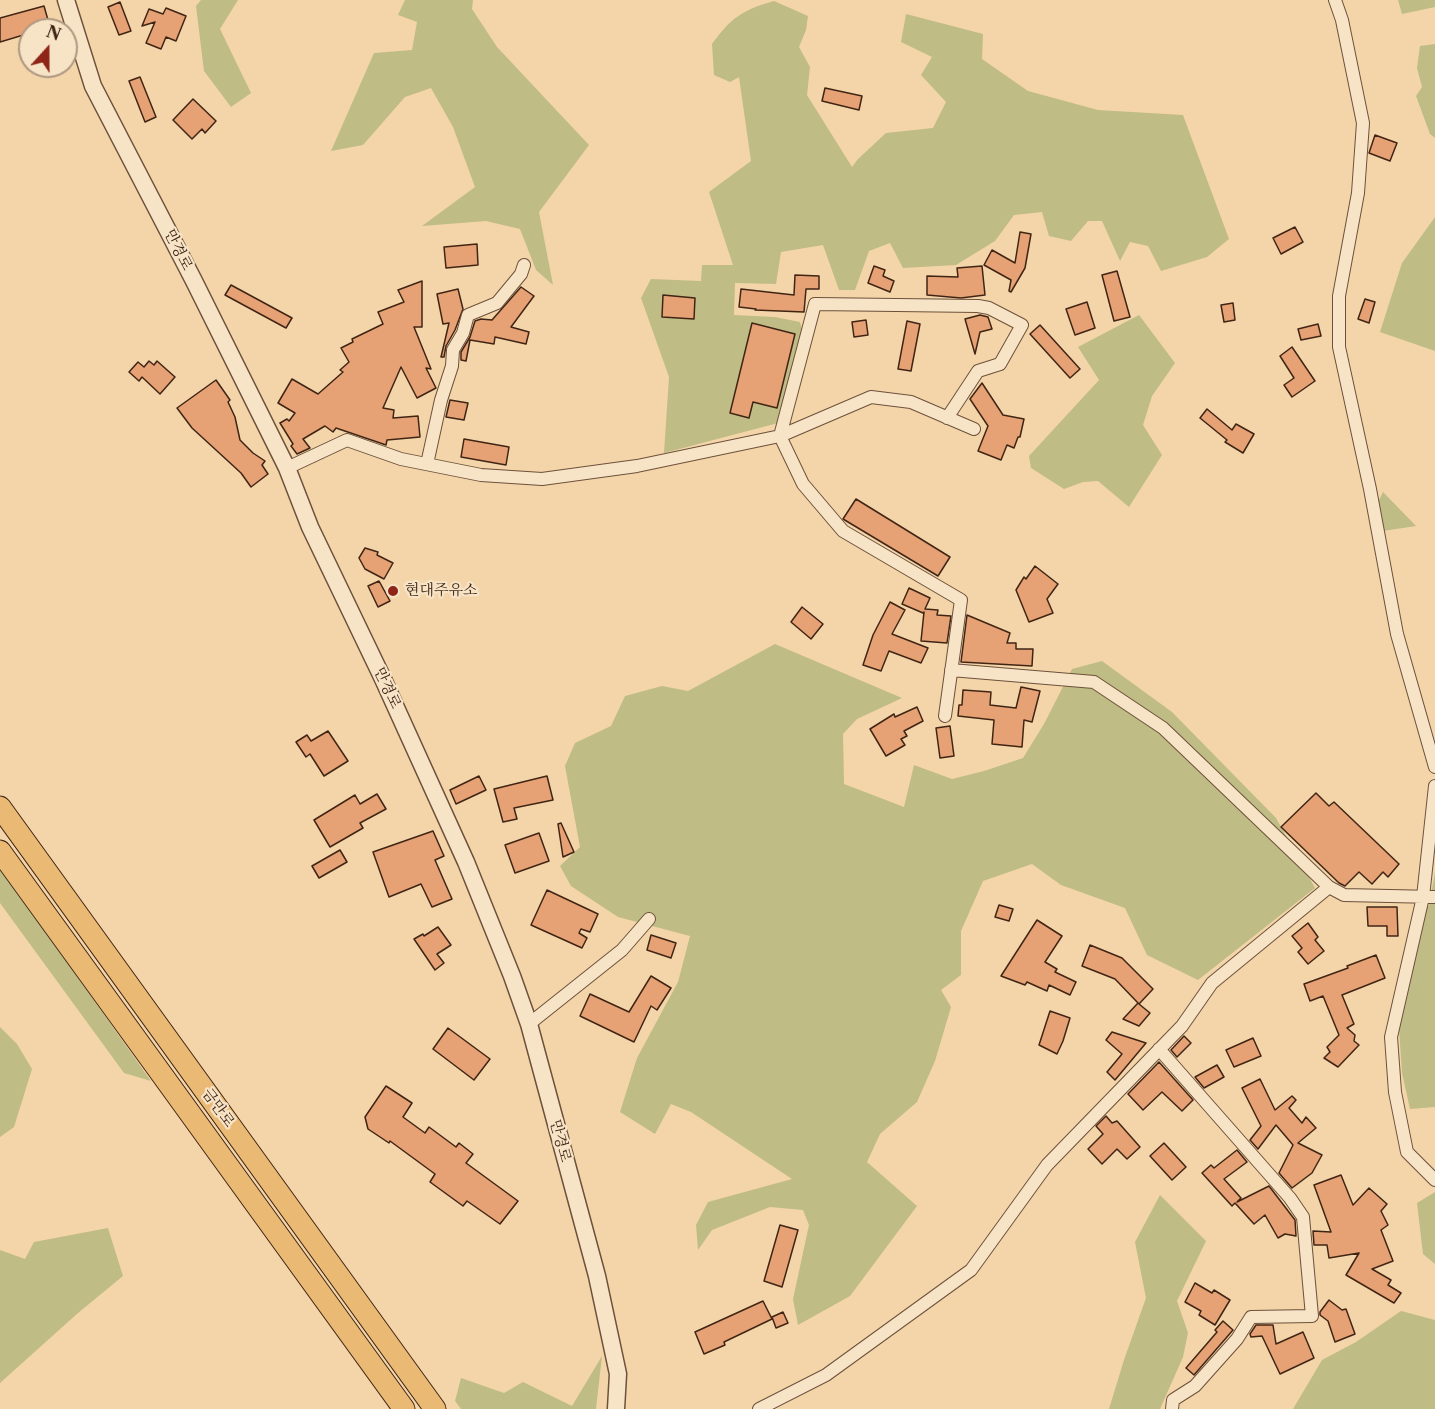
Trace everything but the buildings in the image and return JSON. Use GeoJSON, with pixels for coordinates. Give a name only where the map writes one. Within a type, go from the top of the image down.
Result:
{"type":"FeatureCollection","features":[{"type":"Feature","properties":{"kind":"highway","name":"금만로"},"geometry":{"type":"LineString","coordinates":[[0,807],[435,1409]]}},
{"type":"Feature","properties":{"kind":"highway","name":"금만로"},"geometry":{"type":"LineString","coordinates":[[0,851],[404,1409]]}},
{"type":"Feature","properties":{"kind":"street","name":"만경로"},"geometry":{"type":"LineString","coordinates":[[66,0],[93,86],[287,468],[310,527],[383,679],[466,862],[529,1024],[597,1276],[618,1374],[616,1409]]}},
{"type":"Feature","properties":{"kind":"street"},"geometry":{"type":"LineString","coordinates":[[1335,0],[1347,40],[1363,123],[1358,193],[1340,296],[1339,347],[1370,489],[1397,634],[1435,767]]}},
{"type":"Feature","properties":{"kind":"street"},"geometry":{"type":"LineString","coordinates":[[427,464],[441,400],[452,366],[453,350],[463,333],[468,315],[497,303],[521,274],[524,265]]}},
{"type":"Feature","properties":{"kind":"street"},"geometry":{"type":"LineString","coordinates":[[945,716],[961,600],[843,531],[803,484],[780,435],[815,304],[978,306],[989,308],[1022,325],[1000,364],[978,371],[947,418]]}},
{"type":"Feature","properties":{"kind":"street"},"geometry":{"type":"LineString","coordinates":[[287,468],[347,440],[401,459],[481,475],[542,479],[636,466],[780,435],[871,397],[911,402],[974,429]]}},
{"type":"Feature","properties":{"kind":"street"},"geometry":{"type":"LineString","coordinates":[[951,670],[1094,682],[1163,728],[1329,887],[1344,895],[1429,897]]}},
{"type":"Feature","properties":{"kind":"street"},"geometry":{"type":"LineString","coordinates":[[1435,786],[1429,897],[1391,1037],[1395,1092],[1407,1152],[1435,1180]]}},
{"type":"Feature","properties":{"kind":"street"},"geometry":{"type":"LineString","coordinates":[[759,1409],[826,1375],[971,1270],[1047,1165],[1182,1026],[1212,983],[1329,887]]}},
{"type":"Feature","properties":{"kind":"street"},"geometry":{"type":"LineString","coordinates":[[529,1024],[622,950],[649,919]]}},
{"type":"Feature","properties":{"kind":"street"},"geometry":{"type":"LineString","coordinates":[[1159,1049],[1290,1198],[1303,1218],[1312,1316],[1251,1317],[1237,1339],[1195,1386],[1173,1400],[1172,1409]]}},
{"type":"Feature","properties":{"kind":"shaded area"},"geometry":{"type":"Polygon","coordinates":[[[201,0],[238,0],[220,29],[251,93],[231,107],[204,71],[196,6],[201,0]]]}},
{"type":"Feature","properties":{"kind":"shaded area"},"geometry":{"type":"Polygon","coordinates":[[[405,0],[473,0],[472,9],[497,47],[589,145],[539,212],[553,285],[536,270],[520,229],[486,221],[422,226],[475,187],[453,127],[431,88],[405,97],[363,145],[331,151],[374,53],[412,50],[417,22],[398,15],[405,0]]]}},
{"type":"Feature","properties":{"kind":"shaded area"},"geometry":{"type":"Polygon","coordinates":[[[1398,0],[1435,0],[1435,7],[1402,14],[1398,0]]]}},
{"type":"Feature","properties":{"kind":"shaded area"},"geometry":{"type":"Polygon","coordinates":[[[774,1],[808,16],[806,30],[799,47],[810,67],[807,95],[852,167],[886,133],[933,128],[946,102],[921,75],[932,57],[901,42],[906,14],[983,34],[982,59],[1028,91],[1098,110],[1183,115],[1229,239],[1207,257],[1161,271],[1148,246],[1130,242],[1120,261],[1102,221],[1088,221],[1071,241],[1049,236],[1042,212],[1014,215],[995,241],[956,265],[903,268],[890,243],[869,251],[855,290],[839,290],[823,245],[781,252],[776,284],[735,283],[734,315],[775,317],[800,322],[802,330],[778,423],[664,453],[669,377],[641,298],[651,279],[701,281],[702,265],[733,265],[709,192],[751,161],[739,77],[730,82],[714,75],[712,44],[738,16],[774,1]]]}},
{"type":"Feature","properties":{"kind":"shaded area"},"geometry":{"type":"Polygon","coordinates":[[[1435,44],[1435,138],[1430,134],[1416,96],[1422,87],[1417,68],[1420,46],[1435,44]]]}},
{"type":"Feature","properties":{"kind":"shaded area"},"geometry":{"type":"Polygon","coordinates":[[[1435,217],[1435,351],[1380,332],[1402,263],[1435,217]]]}},
{"type":"Feature","properties":{"kind":"shaded area"},"geometry":{"type":"Polygon","coordinates":[[[1139,315],[1175,363],[1152,396],[1143,425],[1162,455],[1129,507],[1098,481],[1083,482],[1064,489],[1031,468],[1029,456],[1099,380],[1078,347],[1139,315]]]}},
{"type":"Feature","properties":{"kind":"shaded area"},"geometry":{"type":"Polygon","coordinates":[[[1383,492],[1416,526],[1383,531],[1377,504],[1383,492]]]}},
{"type":"Feature","properties":{"kind":"shaded area"},"geometry":{"type":"Polygon","coordinates":[[[775,644],[902,698],[857,719],[843,734],[844,784],[904,807],[914,765],[952,779],[1023,758],[1044,724],[1072,669],[1102,661],[1172,712],[1276,818],[1315,888],[1198,980],[1147,955],[1125,908],[1061,885],[1032,864],[983,881],[961,931],[961,975],[941,990],[951,1007],[935,1061],[917,1102],[880,1134],[867,1162],[917,1206],[850,1296],[798,1325],[793,1299],[809,1225],[803,1210],[770,1207],[712,1230],[698,1250],[696,1225],[708,1202],[792,1179],[691,1112],[671,1104],[655,1134],[620,1112],[637,1058],[678,982],[690,936],[618,917],[571,886],[560,866],[580,847],[565,766],[575,743],[611,726],[625,696],[662,686],[688,691],[775,644]]]}},
{"type":"Feature","properties":{"kind":"shaded area"},"geometry":{"type":"Polygon","coordinates":[[[0,868],[151,1081],[124,1073],[0,903],[0,868]]]}},
{"type":"Feature","properties":{"kind":"shaded area"},"geometry":{"type":"Polygon","coordinates":[[[1435,872],[1435,1107],[1410,1109],[1402,1073],[1399,1029],[1424,906],[1429,906],[1435,872]]]}},
{"type":"Feature","properties":{"kind":"shaded area"},"geometry":{"type":"Polygon","coordinates":[[[0,1027],[17,1044],[32,1069],[14,1127],[0,1137],[0,1027]]]}},
{"type":"Feature","properties":{"kind":"shaded area"},"geometry":{"type":"Polygon","coordinates":[[[1435,1192],[1435,1264],[1423,1254],[1417,1203],[1435,1192]]]}},
{"type":"Feature","properties":{"kind":"shaded area"},"geometry":{"type":"Polygon","coordinates":[[[1160,1195],[1206,1241],[1177,1301],[1188,1333],[1183,1357],[1160,1409],[1109,1409],[1146,1298],[1135,1242],[1160,1195]]]}},
{"type":"Feature","properties":{"kind":"shaded area"},"geometry":{"type":"Polygon","coordinates":[[[108,1228],[123,1276],[0,1383],[0,1250],[25,1259],[34,1242],[108,1228]]]}},
{"type":"Feature","properties":{"kind":"shaded area"},"geometry":{"type":"Polygon","coordinates":[[[1401,1311],[1435,1320],[1435,1409],[1293,1409],[1322,1360],[1356,1342],[1401,1311]]]}},
{"type":"Feature","properties":{"kind":"shaded area"},"geometry":{"type":"Polygon","coordinates":[[[602,1356],[596,1409],[461,1409],[455,1401],[461,1378],[504,1393],[523,1382],[572,1406],[602,1356]]]}},
{"type":"Feature","properties":{"kind":"place","name":"현대주유소"},"geometry":{"type":"Point","coordinates":[393,591]}}]}
